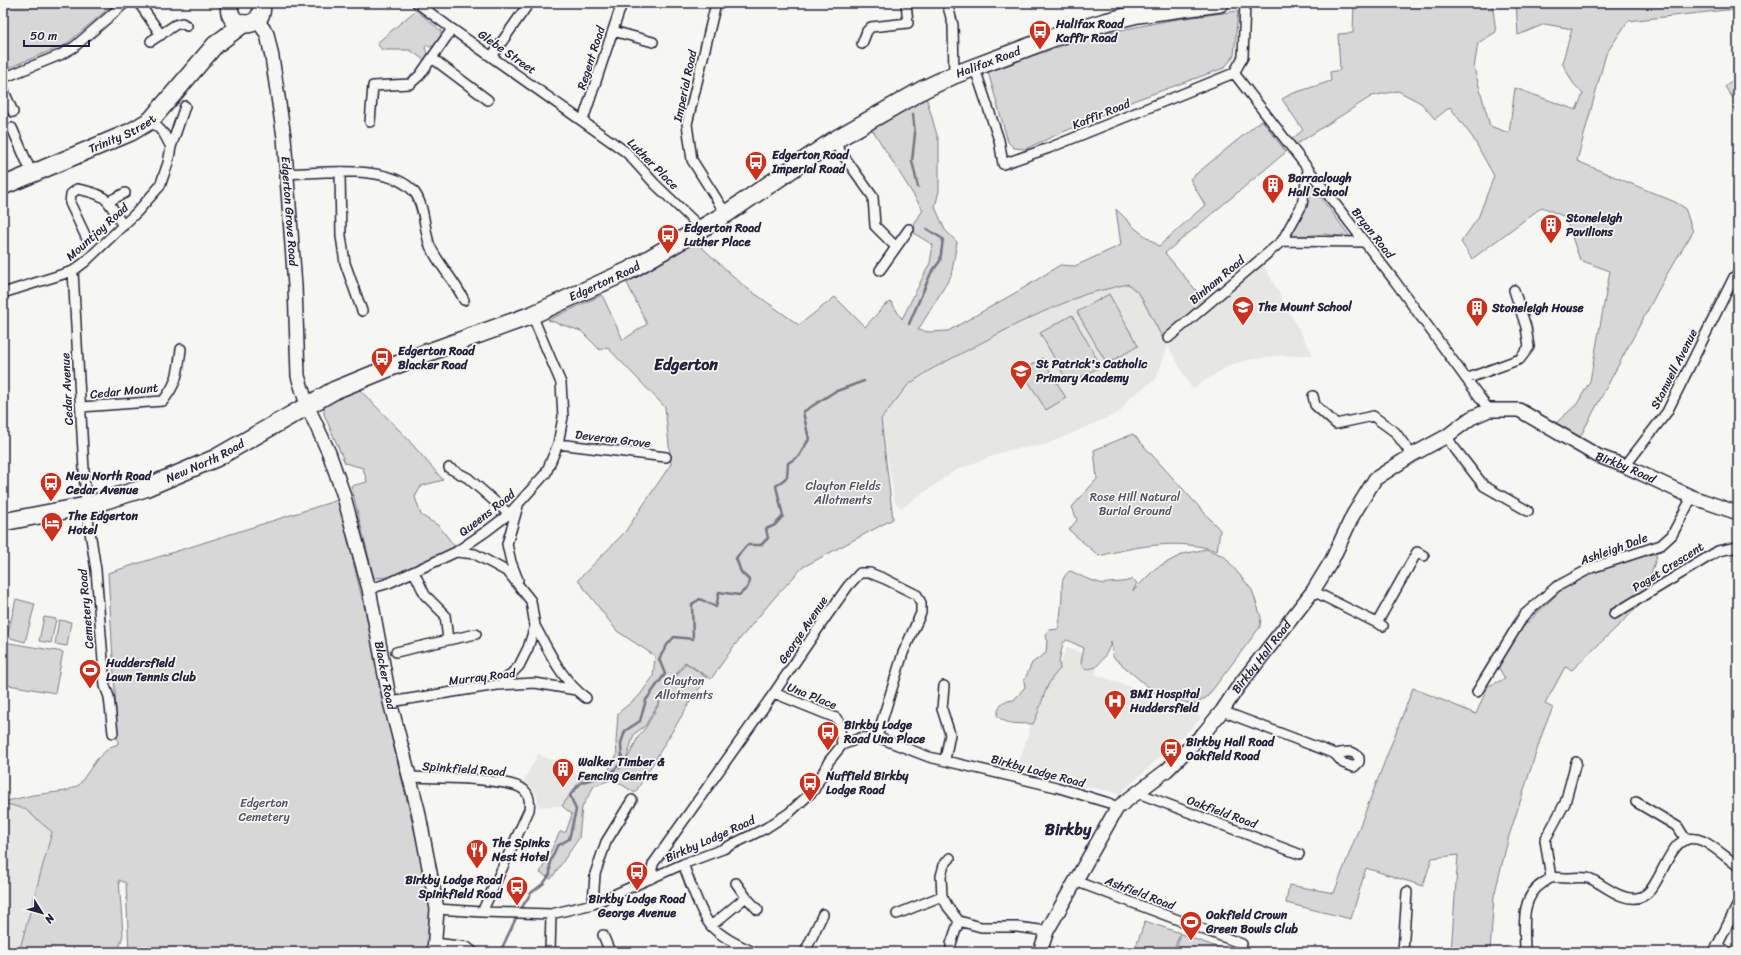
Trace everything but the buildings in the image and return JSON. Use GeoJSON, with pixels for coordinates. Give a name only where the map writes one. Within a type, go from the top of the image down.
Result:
{"type":"FeatureCollection","features":[{"type":"Feature","properties":{"kind":"highway","name":"Halifax Road"},"geometry":{"type":"LineString","coordinates":[[881,114],[924,89],[974,66],[1055,37],[1105,22],[1137,9],[1220,3]]}},
{"type":"Feature","properties":{"kind":"highway"},"geometry":{"type":"LineString","coordinates":[[230,8],[235,20],[257,11]]}},
{"type":"Feature","properties":{"kind":"highway","name":"Trinity Street"},"geometry":{"type":"LineString","coordinates":[[215,45],[230,8]]}},
{"type":"Feature","properties":{"kind":"highway","name":"Trinity Street"},"geometry":{"type":"LineString","coordinates":[[3,186],[131,132],[151,120],[215,45],[257,11]]}},
{"type":"Feature","properties":{"kind":"highway","name":"Edgerton Road"},"geometry":{"type":"LineString","coordinates":[[307,405],[335,390],[421,355],[532,316],[630,270],[702,229],[833,141],[881,114]]}},
{"type":"Feature","properties":{"kind":"highway","name":"New North Road"},"geometry":{"type":"LineString","coordinates":[[3,522],[86,506],[144,488],[216,458],[307,405]]}},
{"type":"Feature","properties":{"kind":"street"},"geometry":{"type":"LineString","coordinates":[[3,78],[74,47],[125,3]]}},
{"type":"Feature","properties":{"kind":"street"},"geometry":{"type":"LineString","coordinates":[[139,3],[161,35]]}},
{"type":"Feature","properties":{"kind":"street","name":"Glebe Street"},"geometry":{"type":"LineString","coordinates":[[418,3],[452,29],[584,120]]}},
{"type":"Feature","properties":{"kind":"street"},"geometry":{"type":"LineString","coordinates":[[492,56],[529,3]]}},
{"type":"Feature","properties":{"kind":"street","name":"Regent Road"},"geometry":{"type":"LineString","coordinates":[[584,120],[622,3]]}},
{"type":"Feature","properties":{"kind":"street","name":"Imperial Road"},"geometry":{"type":"LineString","coordinates":[[716,3],[687,124],[687,132],[692,160],[726,214]]}},
{"type":"Feature","properties":{"kind":"street"},"geometry":{"type":"LineString","coordinates":[[862,44],[867,31],[871,27],[908,23],[906,3]]}},
{"type":"Feature","properties":{"kind":"street"},"geometry":{"type":"LineString","coordinates":[[947,3],[953,25],[954,75]]}},
{"type":"Feature","properties":{"kind":"street"},"geometry":{"type":"LineString","coordinates":[[1234,73],[1243,57],[1244,3]]}},
{"type":"Feature","properties":{"kind":"street","name":"Edgerton Grove Road"},"geometry":{"type":"LineString","coordinates":[[257,11],[267,34],[272,56],[284,137],[295,286],[298,376],[307,405]]}},
{"type":"Feature","properties":{"kind":"street"},"geometry":{"type":"LineString","coordinates":[[151,41],[182,23],[187,26]]}},
{"type":"Feature","properties":{"kind":"street"},"geometry":{"type":"LineString","coordinates":[[370,122],[373,86],[410,84],[420,75],[452,29]]}},
{"type":"Feature","properties":{"kind":"street"},"geometry":{"type":"LineString","coordinates":[[613,31],[653,42]]}},
{"type":"Feature","properties":{"kind":"street"},"geometry":{"type":"LineString","coordinates":[[432,58],[488,100]]}},
{"type":"Feature","properties":{"kind":"street","name":"Kaffir Road"},"geometry":{"type":"LineString","coordinates":[[974,66],[999,140],[1003,164],[1049,148],[1234,73]]}},
{"type":"Feature","properties":{"kind":"street","name":"Bryan Road"},"geometry":{"type":"LineString","coordinates":[[1234,73],[1364,242],[1489,410]]}},
{"type":"Feature","properties":{"kind":"street"},"geometry":{"type":"LineString","coordinates":[[3,89],[13,112]]}},
{"type":"Feature","properties":{"kind":"street","name":"Mountjoy Road"},"geometry":{"type":"LineString","coordinates":[[3,293],[73,271],[85,262],[123,226],[160,186],[168,163],[170,147],[185,106]]}},
{"type":"Feature","properties":{"kind":"street"},"geometry":{"type":"LineString","coordinates":[[151,120],[164,134],[170,147]]}},
{"type":"Feature","properties":{"kind":"street","name":"Luther Place"},"geometry":{"type":"LineString","coordinates":[[584,120],[626,152],[655,184],[702,229]]}},
{"type":"Feature","properties":{"kind":"street"},"geometry":{"type":"LineString","coordinates":[[12,128],[32,174]]}},
{"type":"Feature","properties":{"kind":"street"},"geometry":{"type":"LineString","coordinates":[[833,141],[873,197],[875,226],[895,246]]}},
{"type":"Feature","properties":{"kind":"street","name":"Binham Road"},"geometry":{"type":"LineString","coordinates":[[1168,338],[1282,241],[1302,205],[1308,170]]}},
{"type":"Feature","properties":{"kind":"street"},"geometry":{"type":"LineString","coordinates":[[340,172],[341,236],[345,263],[362,312]]}},
{"type":"Feature","properties":{"kind":"street"},"geometry":{"type":"LineString","coordinates":[[286,174],[340,172],[372,173],[388,177],[402,183],[415,193],[422,207],[426,234],[431,248],[464,300]]}},
{"type":"Feature","properties":{"kind":"street"},"geometry":{"type":"LineString","coordinates":[[86,237],[70,203],[71,194],[77,189],[100,195],[108,201],[123,226]]}},
{"type":"Feature","properties":{"kind":"street"},"geometry":{"type":"LineString","coordinates":[[108,201],[125,193]]}},
{"type":"Feature","properties":{"kind":"street"},"geometry":{"type":"LineString","coordinates":[[880,270],[895,246],[909,228]]}},
{"type":"Feature","properties":{"kind":"street"},"geometry":{"type":"LineString","coordinates":[[1282,241],[1364,242]]}},
{"type":"Feature","properties":{"kind":"street","name":"Cedar Avenue"},"geometry":{"type":"LineString","coordinates":[[73,271],[86,506]]}},
{"type":"Feature","properties":{"kind":"street","name":"Stanwell Avenue"},"geometry":{"type":"LineString","coordinates":[[1625,466],[1667,412],[1734,277]]}},
{"type":"Feature","properties":{"kind":"street"},"geometry":{"type":"LineString","coordinates":[[1466,379],[1520,359],[1529,347],[1526,327],[1514,290]]}},
{"type":"Feature","properties":{"kind":"street","name":"Queens Road"},"geometry":{"type":"LineString","coordinates":[[369,589],[389,583],[456,552],[509,514],[518,506],[546,473],[558,444],[563,418],[561,383],[549,352],[532,316]]}},
{"type":"Feature","properties":{"kind":"street","name":"Cedar Mount"},"geometry":{"type":"LineString","coordinates":[[80,407],[163,401],[177,379],[181,349]]}},
{"type":"Feature","properties":{"kind":"street"},"geometry":{"type":"LineString","coordinates":[[1311,402],[1336,424],[1373,416],[1395,432],[1412,455]]}},
{"type":"Feature","properties":{"kind":"street","name":"Blacker Road"},"geometry":{"type":"LineString","coordinates":[[307,405],[329,453],[343,493],[369,589],[390,702],[424,835],[437,909],[434,947]]}},
{"type":"Feature","properties":{"kind":"street","name":"Birkby Hall Road"},"geometry":{"type":"LineString","coordinates":[[1040,952],[1047,931],[1117,808],[1178,760],[1203,734],[1222,711],[1238,687],[1313,591],[1332,560],[1353,515],[1375,479],[1412,455],[1447,436],[1471,418],[1489,410],[1519,410]]}},
{"type":"Feature","properties":{"kind":"street","name":"Birkby Road"},"geometry":{"type":"LineString","coordinates":[[1519,410],[1598,456],[1625,466],[1692,497],[1738,513]]}},
{"type":"Feature","properties":{"kind":"street"},"geometry":{"type":"LineString","coordinates":[[1447,436],[1452,445],[1484,486],[1528,511]]}},
{"type":"Feature","properties":{"kind":"street","name":"Deveron Grove"},"geometry":{"type":"LineString","coordinates":[[558,444],[666,457]]}},
{"type":"Feature","properties":{"kind":"street"},"geometry":{"type":"LineString","coordinates":[[449,468],[468,478],[509,514]]}},
{"type":"Feature","properties":{"kind":"street","name":"Ashleigh Dale"},"geometry":{"type":"LineString","coordinates":[[1477,692],[1524,615],[1556,587],[1591,568],[1661,545],[1672,535],[1692,497]]}},
{"type":"Feature","properties":{"kind":"street","name":"Cemetery Road"},"geometry":{"type":"LineString","coordinates":[[86,506],[96,570],[105,686],[109,697],[113,733]]}},
{"type":"Feature","properties":{"kind":"street"},"geometry":{"type":"LineString","coordinates":[[518,506],[507,544],[511,562],[520,586]]}},
{"type":"Feature","properties":{"kind":"street","name":"Paget Crescent"},"geometry":{"type":"LineString","coordinates":[[1614,614],[1718,551],[1738,547]]}},
{"type":"Feature","properties":{"kind":"street"},"geometry":{"type":"LineString","coordinates":[[456,552],[475,554],[508,572],[531,602],[535,626],[557,665],[576,690],[586,698]]}},
{"type":"Feature","properties":{"kind":"street"},"geometry":{"type":"LineString","coordinates":[[1313,591],[1380,624],[1417,552]]}},
{"type":"Feature","properties":{"kind":"street"},"geometry":{"type":"LineString","coordinates":[[414,572],[425,595],[445,614],[448,640]]}},
{"type":"Feature","properties":{"kind":"street","name":"George Avenue"},"geometry":{"type":"LineString","coordinates":[[650,879],[653,864],[848,586],[860,573],[870,573],[886,579],[917,595],[921,603],[921,613],[903,654],[877,737]]}},
{"type":"Feature","properties":{"kind":"street"},"geometry":{"type":"LineString","coordinates":[[500,685],[519,666],[528,648],[535,626]]}},
{"type":"Feature","properties":{"kind":"street"},"geometry":{"type":"LineString","coordinates":[[396,652],[476,634]]}},
{"type":"Feature","properties":{"kind":"street","name":"Murray Road"},"geometry":{"type":"LineString","coordinates":[[390,702],[500,685],[535,683],[576,690]]}},
{"type":"Feature","properties":{"kind":"street"},"geometry":{"type":"LineString","coordinates":[[944,686],[942,709],[950,734],[945,760]]}},
{"type":"Feature","properties":{"kind":"street","name":"Una Place"},"geometry":{"type":"LineString","coordinates":[[774,693],[836,718],[839,722],[842,745]]}},
{"type":"Feature","properties":{"kind":"street"},"geometry":{"type":"LineString","coordinates":[[1222,711],[1335,754]]}},
{"type":"Feature","properties":{"kind":"street","name":"Birkby Lodge Road"},"geometry":{"type":"LineString","coordinates":[[437,909],[551,914],[593,904],[683,864],[723,849],[766,828],[789,813],[814,790],[829,761],[842,745],[860,738],[877,737],[928,757],[1056,787],[1109,803],[1117,808]]}},
{"type":"Feature","properties":{"kind":"street"},"geometry":{"type":"LineString","coordinates":[[1551,878],[1545,840],[1565,803],[1576,762]]}},
{"type":"Feature","properties":{"kind":"street","name":"Spinkfield Road"},"geometry":{"type":"LineString","coordinates":[[410,777],[492,781],[515,785],[524,790],[530,799],[529,810],[482,912]]}},
{"type":"Feature","properties":{"kind":"street","name":"Oakfield Road"},"geometry":{"type":"LineString","coordinates":[[1138,793],[1299,854]]}},
{"type":"Feature","properties":{"kind":"street"},"geometry":{"type":"LineString","coordinates":[[593,904],[596,874],[606,842],[632,800]]}},
{"type":"Feature","properties":{"kind":"street"},"geometry":{"type":"LineString","coordinates":[[1636,802],[1678,827],[1686,840]]}},
{"type":"Feature","properties":{"kind":"street"},"geometry":{"type":"LineString","coordinates":[[1525,952],[1524,914],[1527,900],[1538,886],[1551,878],[1589,878],[1624,896],[1631,898],[1641,896],[1649,892],[1671,852],[1678,844],[1686,840],[1702,841],[1738,866]]}},
{"type":"Feature","properties":{"kind":"street"},"geometry":{"type":"LineString","coordinates":[[950,858],[944,865],[941,876],[942,896],[948,907],[959,921],[980,927],[1017,927],[1047,931]]}},
{"type":"Feature","properties":{"kind":"street"},"geometry":{"type":"LineString","coordinates":[[683,864],[698,902],[711,926],[734,943],[753,952]]}},
{"type":"Feature","properties":{"kind":"street","name":"Ashfield Road"},"geometry":{"type":"LineString","coordinates":[[1075,882],[1240,948]]}},
{"type":"Feature","properties":{"kind":"street"},"geometry":{"type":"LineString","coordinates":[[736,883],[758,910]]}},
{"type":"Feature","properties":{"kind":"street"},"geometry":{"type":"LineString","coordinates":[[1403,952],[1406,892]]}},
{"type":"Feature","properties":{"kind":"street"},"geometry":{"type":"LineString","coordinates":[[897,914],[942,896]]}},
{"type":"Feature","properties":{"kind":"street"},"geometry":{"type":"LineString","coordinates":[[711,926],[746,897]]}},
{"type":"Feature","properties":{"kind":"street"},"geometry":{"type":"LineString","coordinates":[[1728,952],[1716,949],[1738,904]]}},
{"type":"Feature","properties":{"kind":"street"},"geometry":{"type":"LineString","coordinates":[[550,952],[551,914]]}},
{"type":"Feature","properties":{"kind":"street"},"geometry":{"type":"LineString","coordinates":[[805,952],[823,914]]}},
{"type":"Feature","properties":{"kind":"street"},"geometry":{"type":"LineString","coordinates":[[951,952],[950,944],[959,921]]}},
{"type":"Feature","properties":{"kind":"street"},"geometry":{"type":"LineString","coordinates":[[599,952],[609,950],[603,935]]}},
{"type":"Feature","properties":{"kind":"street"},"geometry":{"type":"LineString","coordinates":[[434,947],[467,948],[473,952]]}},
{"type":"Feature","properties":{"kind":"shaded area","name":"The Mount School"},"geometry":{"type":"Polygon","coordinates":[[[1263,264],[1313,355],[1275,356],[1247,360],[1230,365],[1192,389],[1168,346],[1210,308],[1263,264]]]}},
{"type":"Feature","properties":{"kind":"shaded area","name":"St Patrick's Catholic Primary Academy"},"geometry":{"type":"Polygon","coordinates":[[[1128,284],[1140,295],[1168,346],[1156,379],[1130,397],[1120,412],[1045,445],[1009,450],[956,470],[902,508],[895,503],[881,419],[908,385],[930,370],[1017,324],[1045,311],[1086,294],[1128,284]]]}},
{"type":"Feature","properties":{"kind":"shaded area","name":"BMI Hospital Huddersfield"},"geometry":{"type":"Polygon","coordinates":[[[1067,648],[1100,660],[1095,674],[1196,711],[1201,719],[1120,794],[1017,770],[1048,669],[1057,671],[1067,648]]]}},
{"type":"Feature","properties":{"kind":"shaded area"},"geometry":{"type":"Polygon","coordinates":[[[538,754],[571,769],[582,778],[562,806],[539,807],[537,796],[533,789],[524,781],[538,754]]]}},
{"type":"Feature","properties":{"kind":"shaded area"},"geometry":{"type":"Polygon","coordinates":[[[3,803],[25,809],[52,832],[19,952],[3,952],[3,803]]]}},
{"type":"Feature","properties":{"kind":"green space"},"geometry":{"type":"Polygon","coordinates":[[[3,3],[115,3],[65,45],[3,70],[3,3]]]}},
{"type":"Feature","properties":{"kind":"green space"},"geometry":{"type":"Polygon","coordinates":[[[1354,3],[1492,3],[1496,32],[1478,43],[1474,68],[1490,126],[1509,133],[1515,88],[1576,110],[1583,94],[1573,83],[1562,63],[1572,29],[1545,24],[1518,35],[1516,3],[1738,3],[1738,11],[1726,10],[1628,21],[1606,54],[1577,161],[1675,202],[1685,208],[1693,232],[1667,274],[1580,437],[1556,423],[1577,404],[1590,381],[1610,271],[1580,260],[1565,217],[1542,207],[1472,259],[1461,242],[1478,218],[1494,176],[1473,138],[1450,107],[1435,119],[1421,103],[1398,91],[1372,96],[1295,145],[1291,140],[1303,130],[1282,99],[1291,94],[1331,81],[1330,72],[1340,70],[1338,34],[1353,33],[1354,3]]]}},
{"type":"Feature","properties":{"kind":"green space"},"geometry":{"type":"Polygon","coordinates":[[[416,10],[441,31],[441,39],[436,45],[430,47],[427,45],[425,48],[428,55],[424,60],[410,50],[382,50],[377,43],[416,10]]]}},
{"type":"Feature","properties":{"kind":"green space"},"geometry":{"type":"Polygon","coordinates":[[[1238,11],[1234,56],[1224,68],[1133,101],[1025,149],[1014,148],[1008,142],[988,72],[1086,37],[1171,20],[1238,11]]]}},
{"type":"Feature","properties":{"kind":"green space"},"geometry":{"type":"Polygon","coordinates":[[[1738,75],[1738,105],[1725,87],[1738,75]]]}},
{"type":"Feature","properties":{"kind":"green space"},"geometry":{"type":"Polygon","coordinates":[[[926,97],[939,142],[939,191],[935,207],[945,230],[957,242],[951,276],[918,330],[929,332],[948,331],[1022,289],[1060,265],[1075,266],[1121,245],[1116,209],[1137,230],[1159,246],[1205,205],[1190,179],[1262,120],[1286,152],[1165,253],[1204,300],[1162,337],[1140,295],[1128,284],[1086,294],[1045,311],[1017,324],[930,370],[908,385],[881,419],[893,519],[803,567],[775,597],[734,646],[711,679],[685,662],[670,683],[645,726],[634,734],[627,757],[619,770],[630,754],[638,737],[646,727],[671,683],[686,663],[707,678],[690,702],[635,793],[613,779],[594,786],[582,807],[579,838],[551,879],[540,873],[560,832],[566,832],[572,814],[562,806],[582,778],[608,771],[617,755],[616,743],[618,713],[639,696],[653,677],[655,656],[617,631],[578,580],[625,532],[671,464],[665,407],[607,347],[600,350],[581,331],[548,320],[602,295],[623,340],[647,324],[627,283],[696,242],[744,286],[799,325],[835,297],[865,327],[885,305],[891,302],[902,319],[930,263],[933,245],[915,234],[914,224],[923,210],[872,129],[926,97]]]}},
{"type":"Feature","properties":{"kind":"green space"},"geometry":{"type":"Polygon","coordinates":[[[1311,184],[1351,238],[1325,234],[1291,237],[1305,207],[1311,184]]]}},
{"type":"Feature","properties":{"kind":"green space"},"geometry":{"type":"Polygon","coordinates":[[[1109,294],[1138,346],[1107,364],[1077,312],[1109,294]]]}},
{"type":"Feature","properties":{"kind":"green space"},"geometry":{"type":"Polygon","coordinates":[[[1072,315],[1101,366],[1069,384],[1040,333],[1072,315]]]}},
{"type":"Feature","properties":{"kind":"green space"},"geometry":{"type":"Polygon","coordinates":[[[1042,358],[1066,398],[1046,410],[1022,371],[1042,358]]]}},
{"type":"Feature","properties":{"kind":"green space"},"geometry":{"type":"Polygon","coordinates":[[[359,389],[405,436],[443,480],[421,486],[415,497],[421,515],[439,526],[455,547],[390,577],[374,578],[351,486],[367,482],[363,468],[345,463],[324,414],[324,406],[359,389]]]}},
{"type":"Feature","properties":{"kind":"green space","name":"Rose Hill Natural Burial Ground"},"geometry":{"type":"Polygon","coordinates":[[[1133,434],[1220,530],[1217,551],[1203,547],[1173,544],[1128,549],[1099,556],[1069,530],[1077,520],[1072,507],[1097,479],[1094,450],[1133,434]]]}},
{"type":"Feature","properties":{"kind":"green space","name":"Edgerton Cemetery"},"geometry":{"type":"Polygon","coordinates":[[[338,500],[371,635],[392,739],[419,850],[430,907],[427,952],[129,952],[126,883],[119,880],[123,935],[118,952],[19,952],[52,832],[25,809],[3,802],[33,795],[66,791],[79,785],[97,759],[110,747],[118,744],[108,573],[338,500]]]}},
{"type":"Feature","properties":{"kind":"green space"},"geometry":{"type":"Polygon","coordinates":[[[1206,549],[1224,556],[1252,590],[1261,617],[1260,627],[1207,697],[1194,705],[1154,692],[1113,657],[1111,641],[1108,651],[1096,667],[1089,669],[1085,668],[1081,663],[1084,648],[1067,640],[1063,643],[1059,662],[1060,669],[1054,675],[1047,688],[1033,724],[1018,724],[1000,719],[997,715],[1001,704],[1014,700],[1025,687],[1024,681],[1032,663],[1046,653],[1046,635],[1049,630],[1058,629],[1061,612],[1063,581],[1067,573],[1070,571],[1103,584],[1133,579],[1137,583],[1133,591],[1156,568],[1183,554],[1206,549]]]}},
{"type":"Feature","properties":{"kind":"green space"},"geometry":{"type":"Polygon","coordinates":[[[1648,551],[1657,556],[1640,605],[1572,670],[1565,667],[1545,704],[1553,708],[1545,725],[1509,836],[1494,896],[1490,952],[1451,952],[1458,855],[1432,858],[1423,886],[1366,868],[1351,919],[1286,903],[1289,885],[1334,893],[1413,688],[1476,714],[1488,686],[1505,679],[1498,666],[1520,630],[1561,590],[1594,570],[1648,551]]]}},
{"type":"Feature","properties":{"kind":"green space"},"geometry":{"type":"Polygon","coordinates":[[[16,599],[35,604],[25,642],[7,637],[16,599]]]}},
{"type":"Feature","properties":{"kind":"green space"},"geometry":{"type":"Polygon","coordinates":[[[44,617],[56,619],[51,643],[39,641],[44,617]]]}},
{"type":"Feature","properties":{"kind":"green space"},"geometry":{"type":"Polygon","coordinates":[[[59,620],[71,622],[67,646],[55,644],[59,620]]]}},
{"type":"Feature","properties":{"kind":"green space"},"geometry":{"type":"Polygon","coordinates":[[[3,642],[63,652],[55,693],[3,684],[3,642]]]}},
{"type":"Feature","properties":{"kind":"green space"},"geometry":{"type":"Polygon","coordinates":[[[1145,921],[1180,933],[1173,952],[1134,952],[1145,921]]]}},
{"type":"Feature","properties":{"kind":"green space","name":"Oakfield Crown Green Bowls Club"},"geometry":{"type":"Polygon","coordinates":[[[1181,934],[1225,950],[1224,952],[1175,952],[1181,934]]]}},
{"type":"Feature","properties":{"kind":"waterway"},"geometry":{"type":"LineString","coordinates":[[913,114],[915,134],[912,161],[918,187]]}},
{"type":"Feature","properties":{"kind":"waterway"},"geometry":{"type":"LineString","coordinates":[[909,324],[931,273],[940,261],[943,239],[927,229]]}},
{"type":"Feature","properties":{"kind":"waterway"},"geometry":{"type":"LineString","coordinates":[[519,912],[531,893],[544,883],[550,874],[550,862],[557,846],[569,839],[576,810],[570,795],[582,782],[609,775],[622,762],[621,743],[625,731],[640,721],[646,700],[665,674],[659,659],[667,645],[674,637],[693,639],[692,604],[700,599],[716,607],[719,592],[739,595],[747,588],[750,581],[741,572],[736,558],[747,545],[761,545],[768,538],[766,529],[775,525],[783,516],[776,486],[787,477],[788,463],[799,456],[809,439],[803,412],[834,392],[864,381]]}},
{"type":"Feature","properties":{"kind":"waterway"},"geometry":{"type":"LineString","coordinates":[[502,948],[517,916]]}},
{"type":"Feature","properties":{"kind":"place","name":"Halifax Road Kaffir Road"},"geometry":{"type":"Point","coordinates":[1040,50]}},
{"type":"Feature","properties":{"kind":"place","name":"Edgerton Road Imperial Road"},"geometry":{"type":"Point","coordinates":[756,182]}},
{"type":"Feature","properties":{"kind":"place","name":"Barraclough Hall School"},"geometry":{"type":"Point","coordinates":[1273,204]}},
{"type":"Feature","properties":{"kind":"place","name":"Stoneleigh Pavilions"},"geometry":{"type":"Point","coordinates":[1551,244]}},
{"type":"Feature","properties":{"kind":"place","name":"Edgerton Road Luther Place"},"geometry":{"type":"Point","coordinates":[668,254]}},
{"type":"Feature","properties":{"kind":"place","name":"The Mount School"},"geometry":{"type":"Point","coordinates":[1243,326]}},
{"type":"Feature","properties":{"kind":"place","name":"Stoneleigh House"},"geometry":{"type":"Point","coordinates":[1477,328]}},
{"type":"Feature","properties":{"kind":"place","name":"Edgerton Road Blacker Road"},"geometry":{"type":"Point","coordinates":[382,378]}},
{"type":"Feature","properties":{"kind":"place","name":"St Patrick's Catholic Primary Academy"},"geometry":{"type":"Point","coordinates":[1021,390]}},
{"type":"Feature","properties":{"kind":"place","name":"New North Road Cedar Avenue"},"geometry":{"type":"Point","coordinates":[51,502]}},
{"type":"Feature","properties":{"kind":"place","name":"The Edgerton Hotel"},"geometry":{"type":"Point","coordinates":[52,542]}},
{"type":"Feature","properties":{"kind":"place","name":"Huddersfield Lawn Tennis Club"},"geometry":{"type":"Point","coordinates":[90,690]}},
{"type":"Feature","properties":{"kind":"place","name":"BMI Hospital Huddersfield"},"geometry":{"type":"Point","coordinates":[1115,720]}},
{"type":"Feature","properties":{"kind":"place","name":"Birkby Lodge Road Una Place"},"geometry":{"type":"Point","coordinates":[828,752]}},
{"type":"Feature","properties":{"kind":"place","name":"Birkby Hall Road Oakfield Road"},"geometry":{"type":"Point","coordinates":[1171,768]}},
{"type":"Feature","properties":{"kind":"place","name":"Walker Timber & Fencing Centre"},"geometry":{"type":"Point","coordinates":[563,788]}},
{"type":"Feature","properties":{"kind":"place","name":"Nuffield Birkby Lodge Road"},"geometry":{"type":"Point","coordinates":[810,802]}},
{"type":"Feature","properties":{"kind":"place","name":"The Spinks Nest Hotel"},"geometry":{"type":"Point","coordinates":[477,870]}},
{"type":"Feature","properties":{"kind":"place","name":"Birkby Lodge Road George Avenue"},"geometry":{"type":"Point","coordinates":[637,892]}},
{"type":"Feature","properties":{"kind":"place","name":"Birkby Lodge Road Spinkfield Road"},"geometry":{"type":"Point","coordinates":[517,906]}},
{"type":"Feature","properties":{"kind":"place","name":"Oakfield Crown Green Bowls Club"},"geometry":{"type":"Point","coordinates":[1191,942]}},
{"type":"Feature","properties":{"kind":"district","name":"Edgerton"},"geometry":{"type":"Point","coordinates":[686,364]}},
{"type":"Feature","properties":{"kind":"district","name":"Birkby"},"geometry":{"type":"Point","coordinates":[1068,829]}},
{"type":"Feature","properties":{"kind":"park label","name":"Clayton Fields Allotments"},"geometry":{"type":"Point","coordinates":[843,493]}},
{"type":"Feature","properties":{"kind":"park label","name":"Clayton Allotments"},"geometry":{"type":"Point","coordinates":[684,688]}}]}
